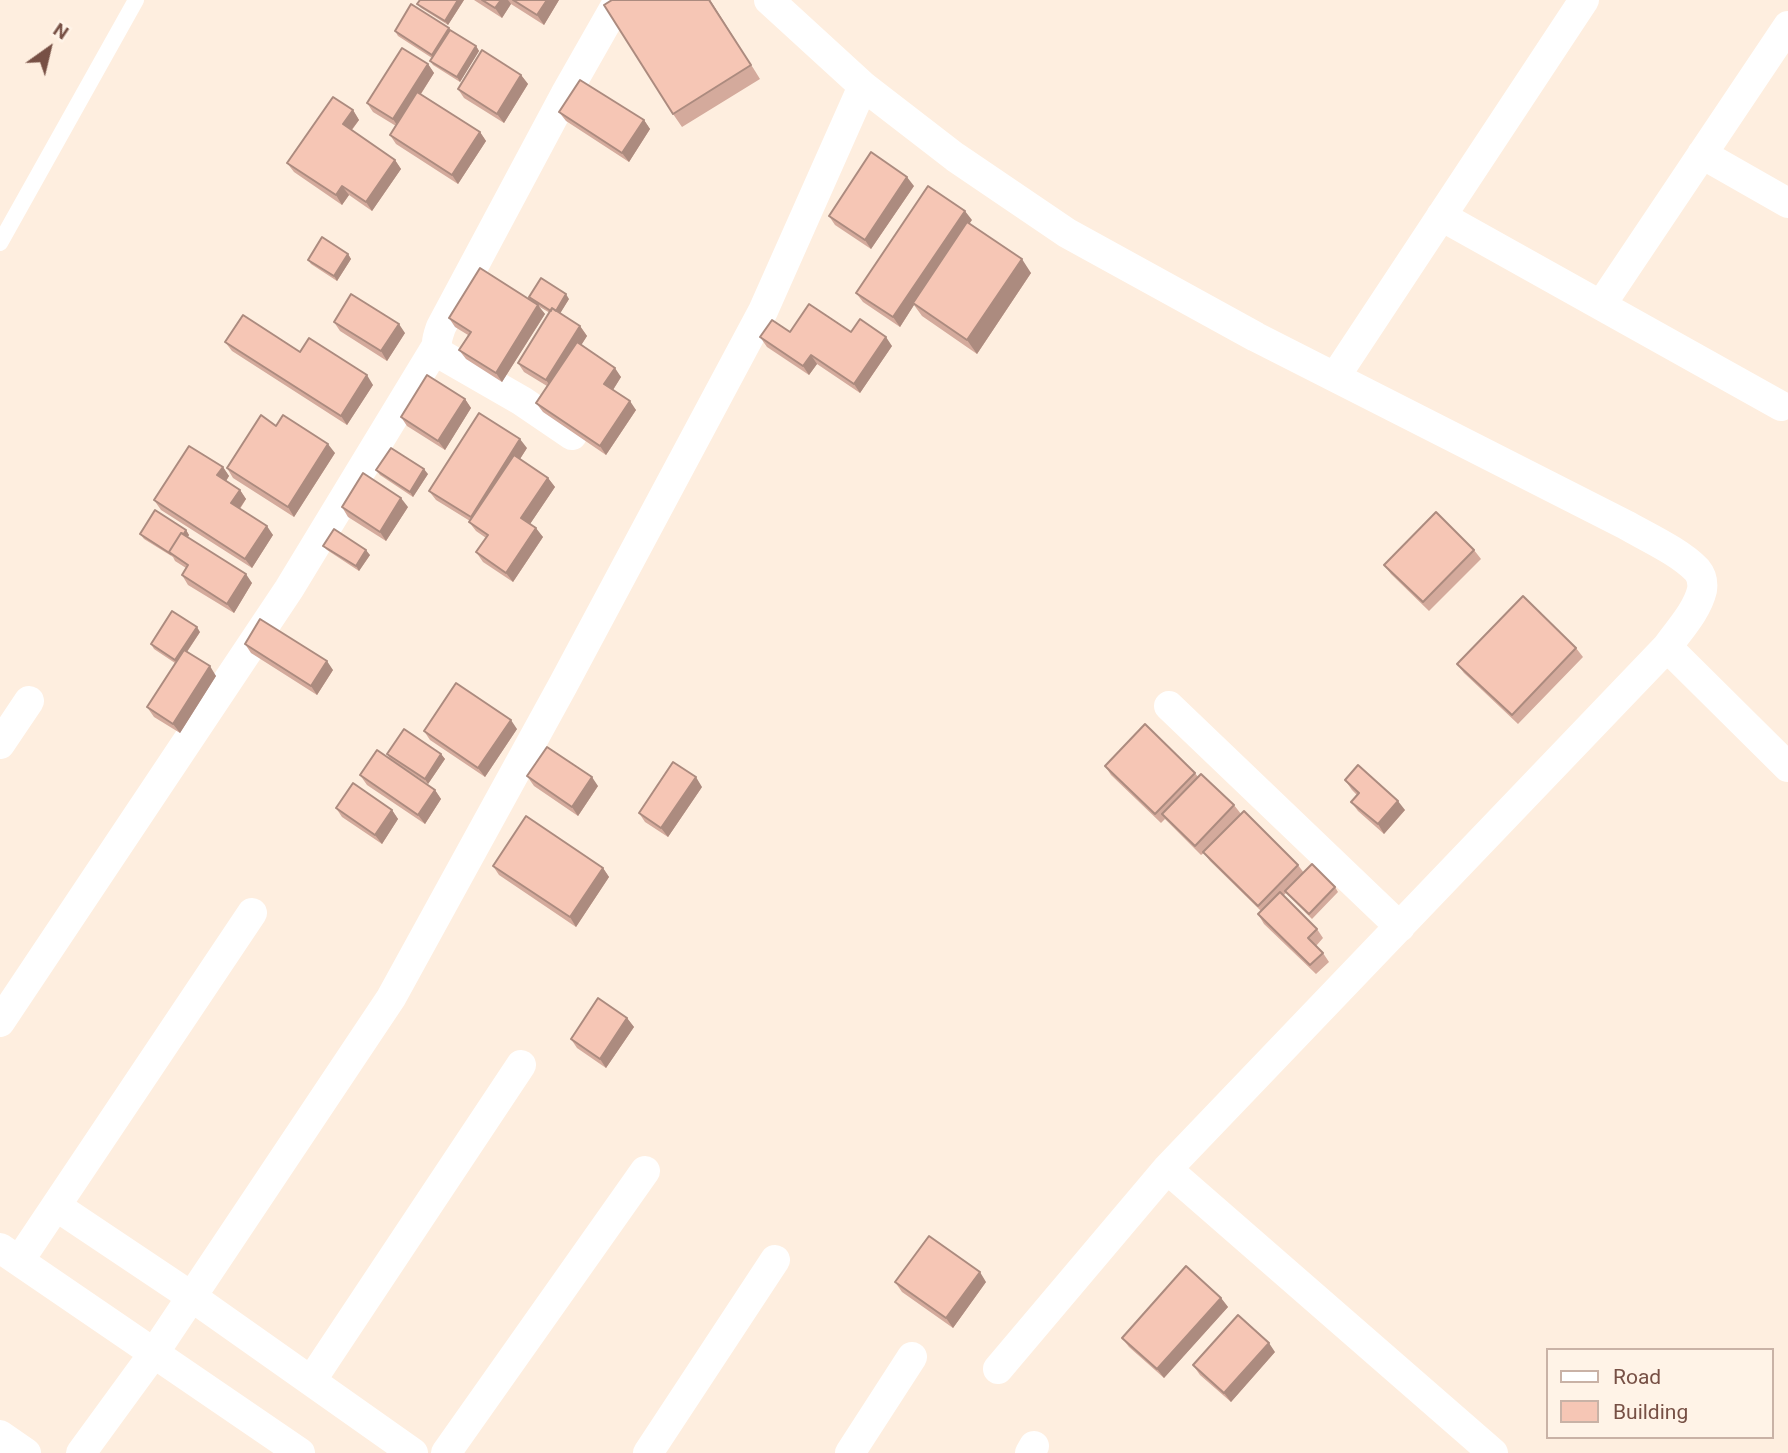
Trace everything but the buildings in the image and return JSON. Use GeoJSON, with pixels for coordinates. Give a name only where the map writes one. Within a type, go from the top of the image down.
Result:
{"type":"FeatureCollection","features":[{"type":"Feature","properties":{"kind":"street"},"geometry":{"type":"LineString","coordinates":[[0,1022],[289,589],[436,347],[441,327],[619,0]]}},
{"type":"Feature","properties":{"kind":"street"},"geometry":{"type":"LineString","coordinates":[[769,0],[863,86],[955,158],[1067,233],[1178,296],[1626,525],[1697,570],[1703,581],[1702,593],[1695,607],[1667,647],[1167,1169],[998,1369]]}},
{"type":"Feature","properties":{"kind":"street"},"geometry":{"type":"LineString","coordinates":[[1335,377],[1584,0]]}},
{"type":"Feature","properties":{"kind":"street"},"geometry":{"type":"LineString","coordinates":[[1601,305],[1788,26]]}},
{"type":"Feature","properties":{"kind":"street"},"geometry":{"type":"LineString","coordinates":[[80,1453],[154,1353],[391,998],[563,685],[763,311],[863,86]]}},
{"type":"Feature","properties":{"kind":"street"},"geometry":{"type":"LineString","coordinates":[[1702,154],[1788,203]]}},
{"type":"Feature","properties":{"kind":"street"},"geometry":{"type":"LineString","coordinates":[[1441,216],[1781,405]]}},
{"type":"Feature","properties":{"kind":"street"},"geometry":{"type":"LineString","coordinates":[[436,347],[442,355],[522,401],[572,435]]}},
{"type":"Feature","properties":{"kind":"street"},"geometry":{"type":"LineString","coordinates":[[1667,647],[1788,767]]}},
{"type":"Feature","properties":{"kind":"street"},"geometry":{"type":"LineString","coordinates":[[0,744],[29,701]]}},
{"type":"Feature","properties":{"kind":"street"},"geometry":{"type":"LineString","coordinates":[[1168,706],[1400,928]]}},
{"type":"Feature","properties":{"kind":"street"},"geometry":{"type":"LineString","coordinates":[[252,913],[56,1206],[10,1255],[300,1453]]}},
{"type":"Feature","properties":{"kind":"street"},"geometry":{"type":"LineString","coordinates":[[311,1381],[521,1065]]}},
{"type":"Feature","properties":{"kind":"street"},"geometry":{"type":"LineString","coordinates":[[1167,1169],[1493,1453]]}},
{"type":"Feature","properties":{"kind":"street"},"geometry":{"type":"LineString","coordinates":[[446,1453],[645,1171]]}},
{"type":"Feature","properties":{"kind":"street"},"geometry":{"type":"LineString","coordinates":[[56,1206],[192,1297],[413,1453]]}},
{"type":"Feature","properties":{"kind":"street"},"geometry":{"type":"LineString","coordinates":[[648,1453],[775,1260]]}},
{"type":"Feature","properties":{"kind":"street"},"geometry":{"type":"LineString","coordinates":[[850,1453],[912,1357]]}},
{"type":"Feature","properties":{"kind":"street"},"geometry":{"type":"LineString","coordinates":[[0,1435],[26,1453]]}},
{"type":"Feature","properties":{"kind":"lane"},"geometry":{"type":"LineString","coordinates":[[0,243],[136,0]]}}]}
